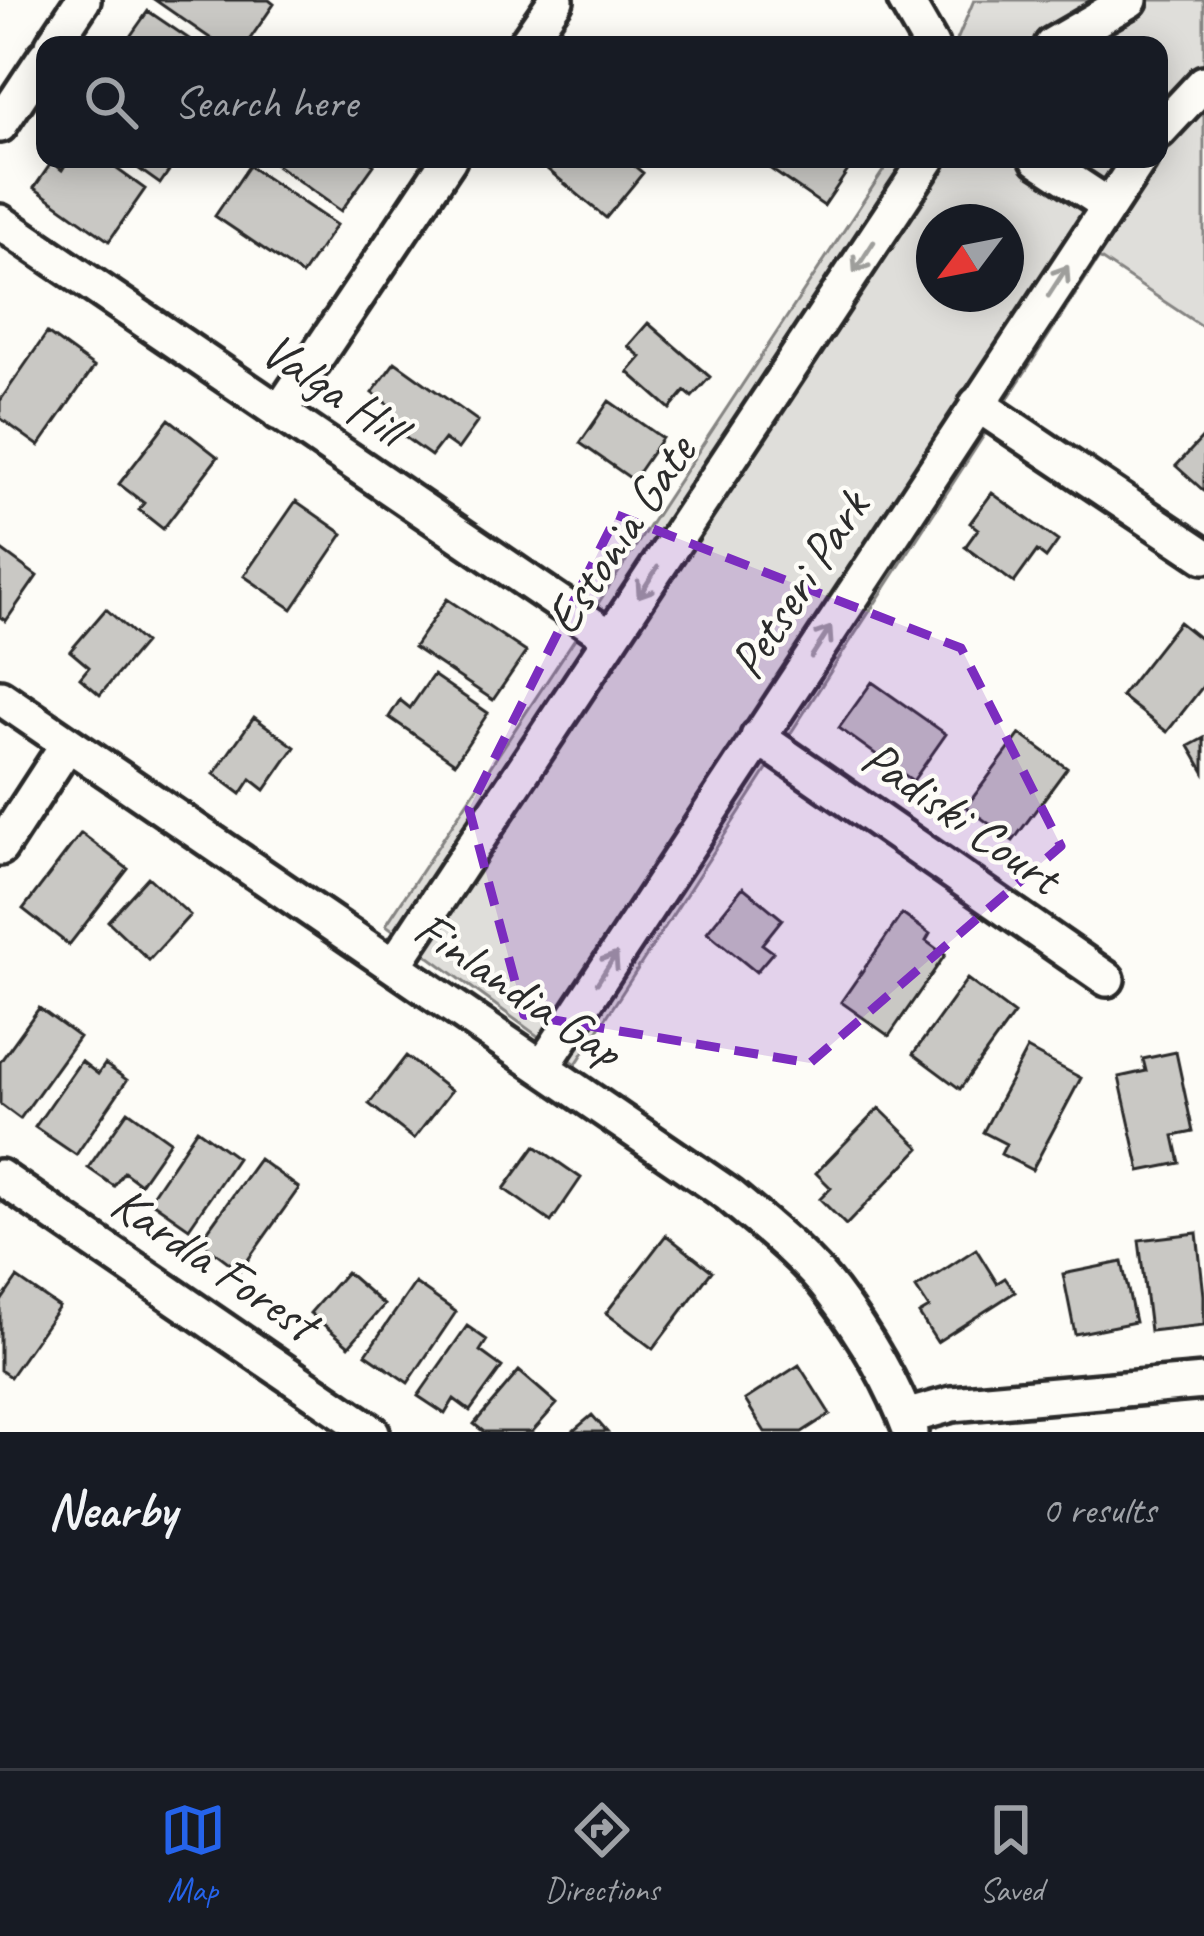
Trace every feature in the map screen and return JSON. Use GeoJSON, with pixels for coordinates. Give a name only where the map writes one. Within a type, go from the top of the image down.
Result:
{"type":"FeatureCollection","features":[{"type":"Feature","properties":{"kind":"street"},"geometry":{"type":"LineString","coordinates":[[59,36],[82,0]]}},
{"type":"Feature","properties":{"kind":"street"},"geometry":{"type":"LineString","coordinates":[[532,36],[556,0]]}},
{"type":"Feature","properties":{"kind":"street"},"geometry":{"type":"LineString","coordinates":[[905,0],[926,36]]}},
{"type":"Feature","properties":{"kind":"street"},"geometry":{"type":"LineString","coordinates":[[1068,36],[1130,0]]}},
{"type":"Feature","properties":{"kind":"street"},"geometry":{"type":"LineString","coordinates":[[0,125],[36,71]]}},
{"type":"Feature","properties":{"kind":"street"},"geometry":{"type":"LineString","coordinates":[[1168,121],[1204,83]]}},
{"type":"Feature","properties":{"kind":"street"},"geometry":{"type":"LineString","coordinates":[[280,413],[443,168]]}},
{"type":"Feature","properties":{"kind":"street","name":"Estonia Gate"},"geometry":{"type":"LineString","coordinates":[[395,964],[922,168]]}},
{"type":"Feature","properties":{"kind":"street"},"geometry":{"type":"LineString","coordinates":[[1052,168],[1108,205]]}},
{"type":"Feature","properties":{"kind":"street","name":"Petseri Park"},"geometry":{"type":"LineString","coordinates":[[543,1066],[1134,168]]}},
{"type":"Feature","properties":{"kind":"street","name":"Valga Hill"},"geometry":{"type":"LineString","coordinates":[[0,222],[611,638]]}},
{"type":"Feature","properties":{"kind":"street"},"geometry":{"type":"LineString","coordinates":[[977,404],[1204,556]]}},
{"type":"Feature","properties":{"kind":"street","name":"Finlandia Gap"},"geometry":{"type":"LineString","coordinates":[[0,698],[729,1195],[830,1290],[868,1346],[909,1425]]}},
{"type":"Feature","properties":{"kind":"street","name":"Padiski Court"},"geometry":{"type":"LineString","coordinates":[[758,737],[1107,979]]}},
{"type":"Feature","properties":{"kind":"street"},"geometry":{"type":"LineString","coordinates":[[0,848],[67,745]]}},
{"type":"Feature","properties":{"kind":"street","name":"Kardla Forest"},"geometry":{"type":"LineString","coordinates":[[0,1177],[372,1432]]}},
{"type":"Feature","properties":{"kind":"street"},"geometry":{"type":"LineString","coordinates":[[909,1425],[952,1404],[1204,1382]]}},
{"type":"Feature","properties":{"kind":"highlighted area"},"geometry":{"type":"Polygon","coordinates":[[[617,515],[961,648],[1061,846],[810,1063],[524,1015],[469,809],[617,515]]]}},
{"type":"Feature","properties":{"kind":"shaded area"},"geometry":{"type":"Polygon","coordinates":[[[974,0],[1204,0],[1204,328],[1099,258],[576,1064],[386,925],[885,168],[1168,168],[1168,36],[959,36],[974,0]]]}},
{"type":"Feature","properties":{"kind":"building"},"geometry":{"type":"Polygon","coordinates":[[[155,0],[269,0],[274,4],[252,36],[207,36],[155,0]]]}},
{"type":"Feature","properties":{"kind":"building"},"geometry":{"type":"Polygon","coordinates":[[[148,11],[185,36],[130,36],[148,11]]]}},
{"type":"Feature","properties":{"kind":"building"},"geometry":{"type":"Polygon","coordinates":[[[48,168],[116,168],[145,189],[109,241],[34,188],[48,168]]]}},
{"type":"Feature","properties":{"kind":"building"},"geometry":{"type":"Polygon","coordinates":[[[138,168],[171,168],[160,184],[138,168]]]}},
{"type":"Feature","properties":{"kind":"building"},"geometry":{"type":"Polygon","coordinates":[[[252,168],[336,225],[302,275],[215,216],[252,168]]]}},
{"type":"Feature","properties":{"kind":"building"},"geometry":{"type":"Polygon","coordinates":[[[281,168],[372,168],[341,211],[281,168]]]}},
{"type":"Feature","properties":{"kind":"building"},"geometry":{"type":"Polygon","coordinates":[[[546,168],[637,168],[643,173],[606,218],[546,168]]]}},
{"type":"Feature","properties":{"kind":"building"},"geometry":{"type":"Polygon","coordinates":[[[769,168],[850,168],[824,206],[769,168]]]}},
{"type":"Feature","properties":{"kind":"building"},"geometry":{"type":"Polygon","coordinates":[[[648,323],[710,377],[692,397],[685,391],[670,409],[628,372],[641,357],[628,346],[648,323]]]}},
{"type":"Feature","properties":{"kind":"building"},"geometry":{"type":"Polygon","coordinates":[[[47,333],[94,367],[39,446],[0,418],[0,401],[47,333]]]}},
{"type":"Feature","properties":{"kind":"building"},"geometry":{"type":"Polygon","coordinates":[[[395,362],[478,421],[458,449],[444,439],[431,456],[381,420],[390,406],[372,393],[395,362]]]}},
{"type":"Feature","properties":{"kind":"building"},"geometry":{"type":"Polygon","coordinates":[[[609,401],[662,438],[633,480],[580,443],[609,401]]]}},
{"type":"Feature","properties":{"kind":"building"},"geometry":{"type":"Polygon","coordinates":[[[169,419],[218,457],[163,529],[139,510],[144,503],[119,484],[169,419]]]}},
{"type":"Feature","properties":{"kind":"building"},"geometry":{"type":"Polygon","coordinates":[[[1204,436],[1204,491],[1176,466],[1204,436]]]}},
{"type":"Feature","properties":{"kind":"building"},"geometry":{"type":"Polygon","coordinates":[[[992,493],[1058,541],[1046,558],[1037,551],[1014,583],[965,547],[978,529],[970,523],[992,493]]]}},
{"type":"Feature","properties":{"kind":"building"},"geometry":{"type":"Polygon","coordinates":[[[296,501],[343,534],[292,609],[244,576],[296,501]]]}},
{"type":"Feature","properties":{"kind":"building"},"geometry":{"type":"Polygon","coordinates":[[[0,549],[37,576],[6,621],[0,617],[0,549]]]}},
{"type":"Feature","properties":{"kind":"building"},"geometry":{"type":"Polygon","coordinates":[[[447,599],[526,652],[493,700],[414,647],[447,599]]]}},
{"type":"Feature","properties":{"kind":"building"},"geometry":{"type":"Polygon","coordinates":[[[106,609],[144,643],[100,695],[80,678],[89,667],[70,651],[106,609]]]}},
{"type":"Feature","properties":{"kind":"building"},"geometry":{"type":"Polygon","coordinates":[[[1179,622],[1204,642],[1204,685],[1167,732],[1121,696],[1179,622]]]}},
{"type":"Feature","properties":{"kind":"building"},"geometry":{"type":"Polygon","coordinates":[[[433,675],[488,713],[455,763],[389,717],[400,700],[410,708],[433,675]]]}},
{"type":"Feature","properties":{"kind":"building"},"geometry":{"type":"Polygon","coordinates":[[[872,682],[946,734],[913,781],[839,728],[872,682]]]}},
{"type":"Feature","properties":{"kind":"building"},"geometry":{"type":"Polygon","coordinates":[[[254,717],[295,747],[265,790],[251,779],[241,794],[214,774],[254,717]]]}},
{"type":"Feature","properties":{"kind":"building"},"geometry":{"type":"Polygon","coordinates":[[[1020,734],[1067,768],[1013,841],[966,807],[1020,734]]]}},
{"type":"Feature","properties":{"kind":"building"},"geometry":{"type":"Polygon","coordinates":[[[1204,738],[1204,772],[1189,746],[1204,738]]]}},
{"type":"Feature","properties":{"kind":"building"},"geometry":{"type":"Polygon","coordinates":[[[81,833],[128,869],[69,945],[23,909],[81,833]]]}},
{"type":"Feature","properties":{"kind":"building"},"geometry":{"type":"Polygon","coordinates":[[[148,877],[190,915],[149,960],[108,921],[148,877]]]}},
{"type":"Feature","properties":{"kind":"building"},"geometry":{"type":"Polygon","coordinates":[[[743,887],[782,919],[762,944],[773,952],[756,972],[707,932],[743,887]]]}},
{"type":"Feature","properties":{"kind":"building"},"geometry":{"type":"Polygon","coordinates":[[[902,914],[930,934],[926,941],[945,955],[889,1036],[841,1002],[902,914]]]}},
{"type":"Feature","properties":{"kind":"building"},"geometry":{"type":"Polygon","coordinates":[[[967,979],[1014,1014],[960,1089],[913,1054],[967,979]]]}},
{"type":"Feature","properties":{"kind":"building"},"geometry":{"type":"Polygon","coordinates":[[[39,1008],[79,1037],[20,1119],[0,1104],[0,1062],[39,1008]]]}},
{"type":"Feature","properties":{"kind":"building"},"geometry":{"type":"Polygon","coordinates":[[[1027,1049],[1081,1078],[1032,1170],[1001,1154],[1006,1144],[983,1132],[1027,1049]]]}},
{"type":"Feature","properties":{"kind":"building"},"geometry":{"type":"Polygon","coordinates":[[[1176,1052],[1193,1132],[1174,1136],[1180,1163],[1140,1171],[1119,1077],[1146,1071],[1143,1059],[1176,1052]]]}},
{"type":"Feature","properties":{"kind":"building"},"geometry":{"type":"Polygon","coordinates":[[[406,1056],[451,1091],[414,1139],[369,1104],[406,1056]]]}},
{"type":"Feature","properties":{"kind":"building"},"geometry":{"type":"Polygon","coordinates":[[[81,1061],[98,1074],[105,1064],[127,1080],[76,1155],[35,1127],[81,1061]]]}},
{"type":"Feature","properties":{"kind":"building"},"geometry":{"type":"Polygon","coordinates":[[[879,1108],[920,1148],[846,1225],[820,1199],[831,1188],[816,1173],[879,1108]]]}},
{"type":"Feature","properties":{"kind":"building"},"geometry":{"type":"Polygon","coordinates":[[[128,1111],[170,1141],[140,1184],[124,1172],[114,1186],[88,1168],[128,1111]]]}},
{"type":"Feature","properties":{"kind":"building"},"geometry":{"type":"Polygon","coordinates":[[[197,1129],[237,1158],[189,1228],[149,1200],[197,1129]]]}},
{"type":"Feature","properties":{"kind":"building"},"geometry":{"type":"Polygon","coordinates":[[[535,1146],[581,1178],[551,1222],[504,1189],[535,1146]]]}},
{"type":"Feature","properties":{"kind":"building"},"geometry":{"type":"Polygon","coordinates":[[[259,1159],[299,1188],[240,1271],[200,1241],[259,1159]]]}},
{"type":"Feature","properties":{"kind":"building"},"geometry":{"type":"Polygon","coordinates":[[[1197,1233],[1204,1325],[1150,1331],[1139,1240],[1197,1233]]]}},
{"type":"Feature","properties":{"kind":"building"},"geometry":{"type":"Polygon","coordinates":[[[666,1235],[712,1271],[653,1349],[606,1313],[666,1235]]]}},
{"type":"Feature","properties":{"kind":"building"},"geometry":{"type":"Polygon","coordinates":[[[976,1249],[997,1283],[1005,1278],[1015,1292],[937,1342],[919,1314],[929,1308],[916,1288],[976,1249]]]}},
{"type":"Feature","properties":{"kind":"building"},"geometry":{"type":"Polygon","coordinates":[[[1122,1262],[1135,1322],[1075,1334],[1063,1274],[1122,1262]]]}},
{"type":"Feature","properties":{"kind":"building"},"geometry":{"type":"Polygon","coordinates":[[[346,1272],[384,1305],[349,1346],[310,1313],[346,1272]]]}},
{"type":"Feature","properties":{"kind":"building"},"geometry":{"type":"Polygon","coordinates":[[[17,1278],[59,1307],[10,1377],[0,1370],[0,1303],[17,1278]]]}},
{"type":"Feature","properties":{"kind":"building"},"geometry":{"type":"Polygon","coordinates":[[[415,1283],[456,1312],[408,1383],[366,1354],[415,1283]]]}},
{"type":"Feature","properties":{"kind":"building"},"geometry":{"type":"Polygon","coordinates":[[[467,1326],[487,1340],[480,1351],[502,1367],[470,1411],[454,1399],[445,1414],[418,1396],[467,1326]]]}},
{"type":"Feature","properties":{"kind":"building"},"geometry":{"type":"Polygon","coordinates":[[[799,1365],[830,1414],[802,1432],[765,1432],[745,1400],[799,1365]]]}},
{"type":"Feature","properties":{"kind":"building"},"geometry":{"type":"Polygon","coordinates":[[[519,1371],[557,1404],[532,1432],[484,1432],[474,1424],[519,1371]]]}},
{"type":"Feature","properties":{"kind":"building"},"geometry":{"type":"Polygon","coordinates":[[[592,1415],[607,1432],[572,1432],[592,1415]]]}}]}
